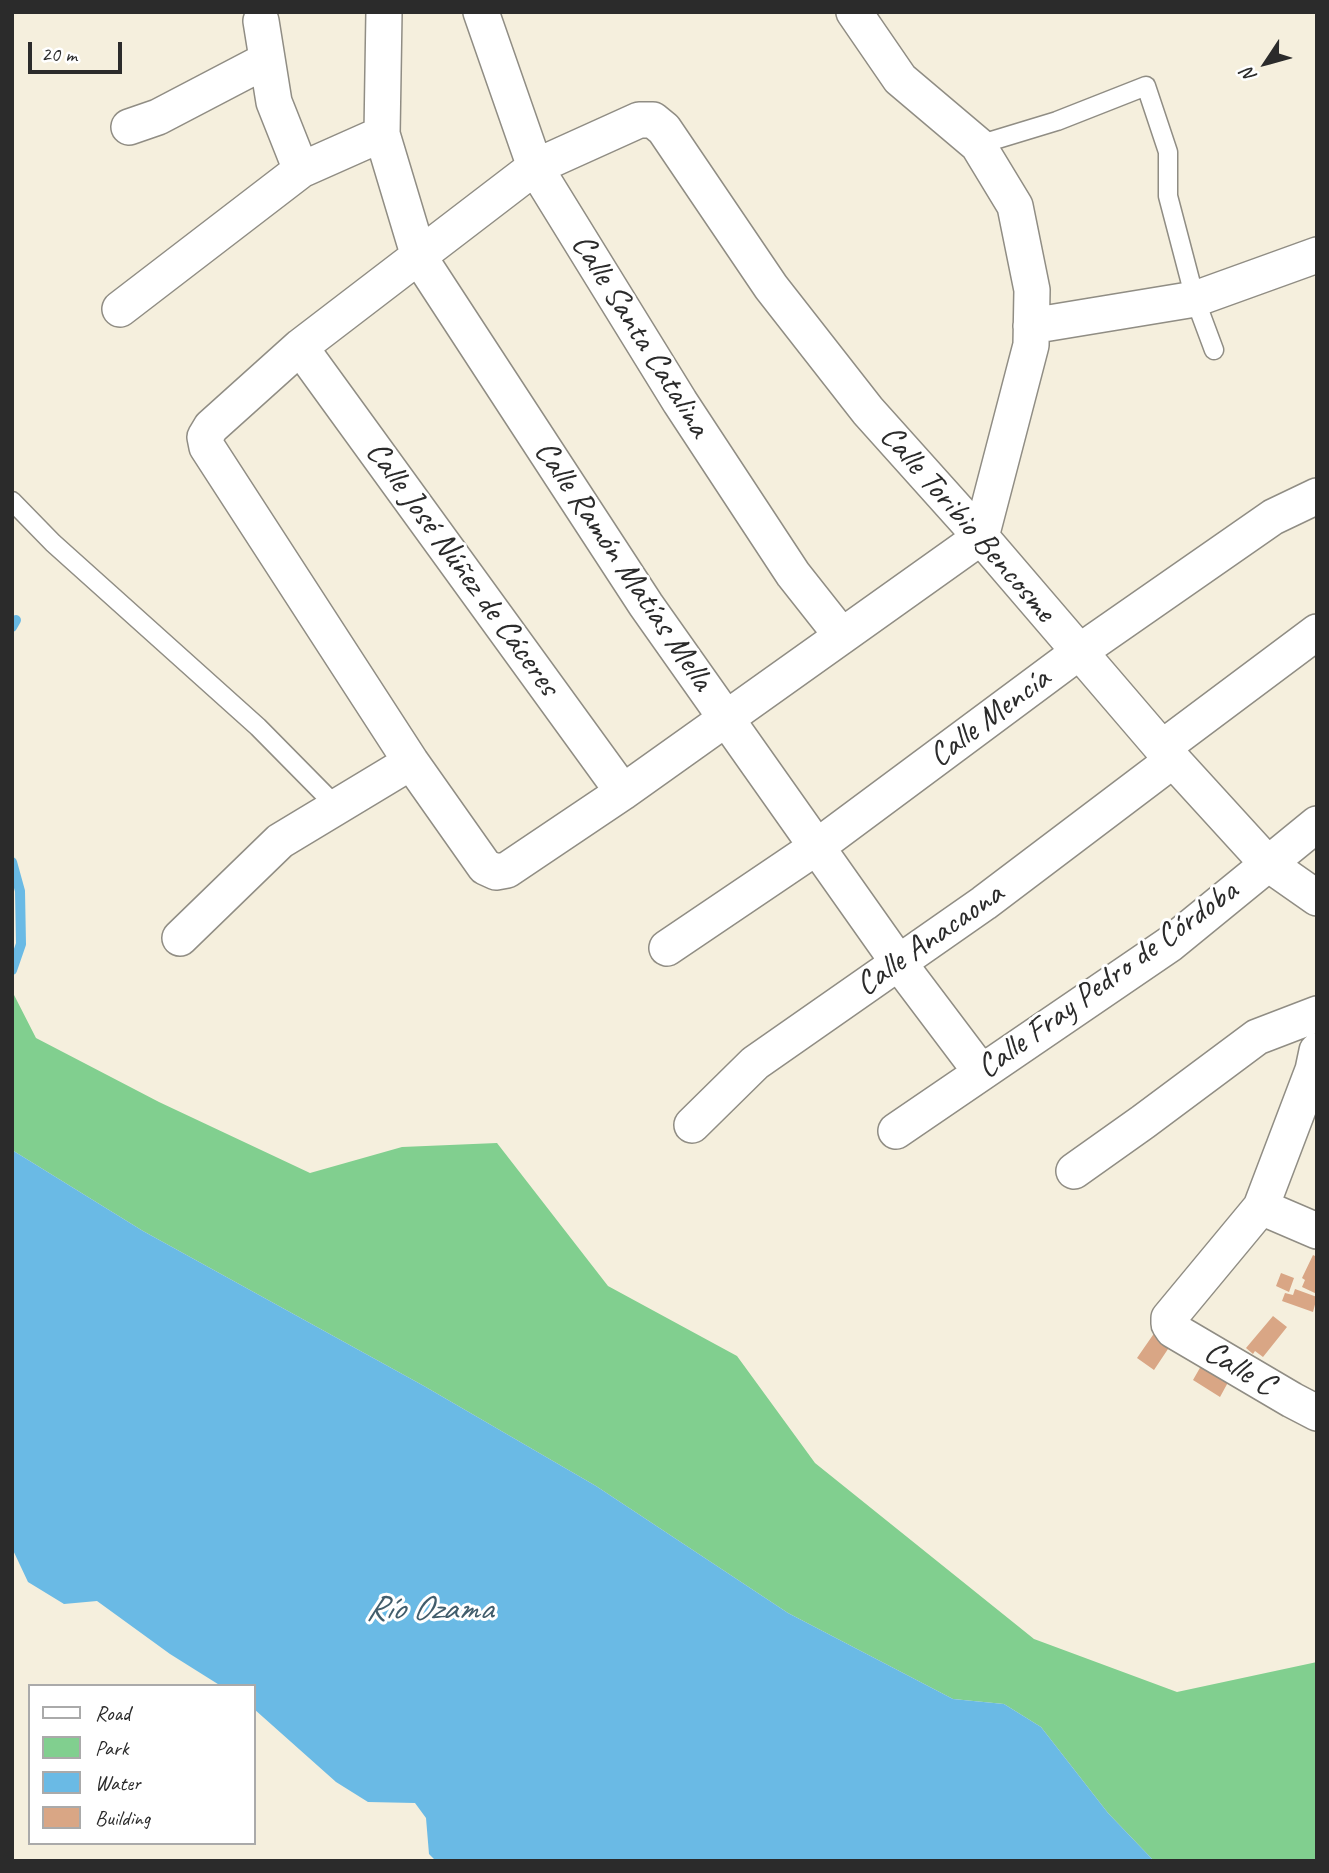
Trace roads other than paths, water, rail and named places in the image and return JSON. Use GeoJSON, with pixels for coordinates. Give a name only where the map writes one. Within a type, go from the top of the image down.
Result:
{"type":"FeatureCollection","features":[{"type":"Feature","properties":{"kind":"street","name":"Calle Ramón Matías Mella"},"geometry":{"type":"LineString","coordinates":[[384,12],[382,134],[418,257],[646,605],[898,962],[981,1072]]}},
{"type":"Feature","properties":{"kind":"street","name":"Calle Santa Catalina"},"geometry":{"type":"LineString","coordinates":[[481,12],[535,167],[687,414],[793,574],[842,636]]}},
{"type":"Feature","properties":{"kind":"street"},"geometry":{"type":"LineString","coordinates":[[535,167],[300,347],[211,427],[205,436],[206,447],[411,762],[485,867],[496,872],[507,870],[623,792],[981,537],[1031,345],[1032,290],[1015,206],[978,145],[900,79],[854,12]]}},
{"type":"Feature","properties":{"kind":"street"},"geometry":{"type":"LineString","coordinates":[[261,20],[274,102],[301,170]]}},
{"type":"Feature","properties":{"kind":"street"},"geometry":{"type":"LineString","coordinates":[[130,127],[158,117],[267,60]]}},
{"type":"Feature","properties":{"kind":"street","name":"Calle Toribio Bencosme"},"geometry":{"type":"LineString","coordinates":[[535,167],[639,120],[653,120],[664,129],[771,287],[860,401],[1167,754],[1267,863],[1317,898]]}},
{"type":"Feature","properties":{"kind":"street"},"geometry":{"type":"LineString","coordinates":[[120,309],[301,170],[382,134]]}},
{"type":"Feature","properties":{"kind":"street"},"geometry":{"type":"LineString","coordinates":[[1031,326],[1195,299],[1317,255]]}},
{"type":"Feature","properties":{"kind":"street","name":"Calle José Núñez de Cáceres"},"geometry":{"type":"LineString","coordinates":[[300,347],[623,792]]}},
{"type":"Feature","properties":{"kind":"street","name":"Calle Mencía"},"geometry":{"type":"LineString","coordinates":[[667,948],[817,846],[1079,652],[1273,517],[1317,496]]}},
{"type":"Feature","properties":{"kind":"street","name":"Calle Anacaona"},"geometry":{"type":"LineString","coordinates":[[692,1125],[755,1063],[984,903],[1317,632]]}},
{"type":"Feature","properties":{"kind":"street"},"geometry":{"type":"LineString","coordinates":[[180,938],[280,841],[411,762]]}},
{"type":"Feature","properties":{"kind":"street","name":"Calle Fray Pedro de Córdoba"},"geometry":{"type":"LineString","coordinates":[[896,1131],[1170,944],[1317,824]]}},
{"type":"Feature","properties":{"kind":"street"},"geometry":{"type":"LineString","coordinates":[[1074,1171],[1257,1037],[1317,1014]]}},
{"type":"Feature","properties":{"kind":"street"},"geometry":{"type":"LineString","coordinates":[[1315,1064],[1261,1207],[1317,1231]]}},
{"type":"Feature","properties":{"kind":"street","name":"Calle C"},"geometry":{"type":"LineString","coordinates":[[1261,1207],[1169,1318],[1169,1324],[1172,1330],[1317,1413]]}},
{"type":"Feature","properties":{"kind":"lane"},"geometry":{"type":"LineString","coordinates":[[978,145],[1057,121],[1146,86],[1168,152],[1168,196],[1195,299],[1214,350]]}},
{"type":"Feature","properties":{"kind":"lane"},"geometry":{"type":"LineString","coordinates":[[12,501],[64,552],[258,727],[337,807]]}},
{"type":"Feature","properties":{"kind":"water","name":"Río Ozama"},"geometry":{"type":"Polygon","coordinates":[[[12,1150],[143,1231],[424,1386],[596,1486],[788,1613],[953,1699],[1004,1704],[1041,1727],[1108,1813],[1154,1861],[436,1861],[429,1854],[426,1818],[415,1803],[368,1802],[336,1782],[256,1711],[256,1684],[218,1684],[170,1654],[97,1601],[64,1604],[28,1582],[12,1548],[12,1150]]]}},
{"type":"Feature","properties":{"kind":"waterway"},"geometry":{"type":"LineString","coordinates":[[12,627],[16,620]]}},
{"type":"Feature","properties":{"kind":"waterway"},"geometry":{"type":"LineString","coordinates":[[12,862],[20,891],[21,944],[12,970]]}}]}
